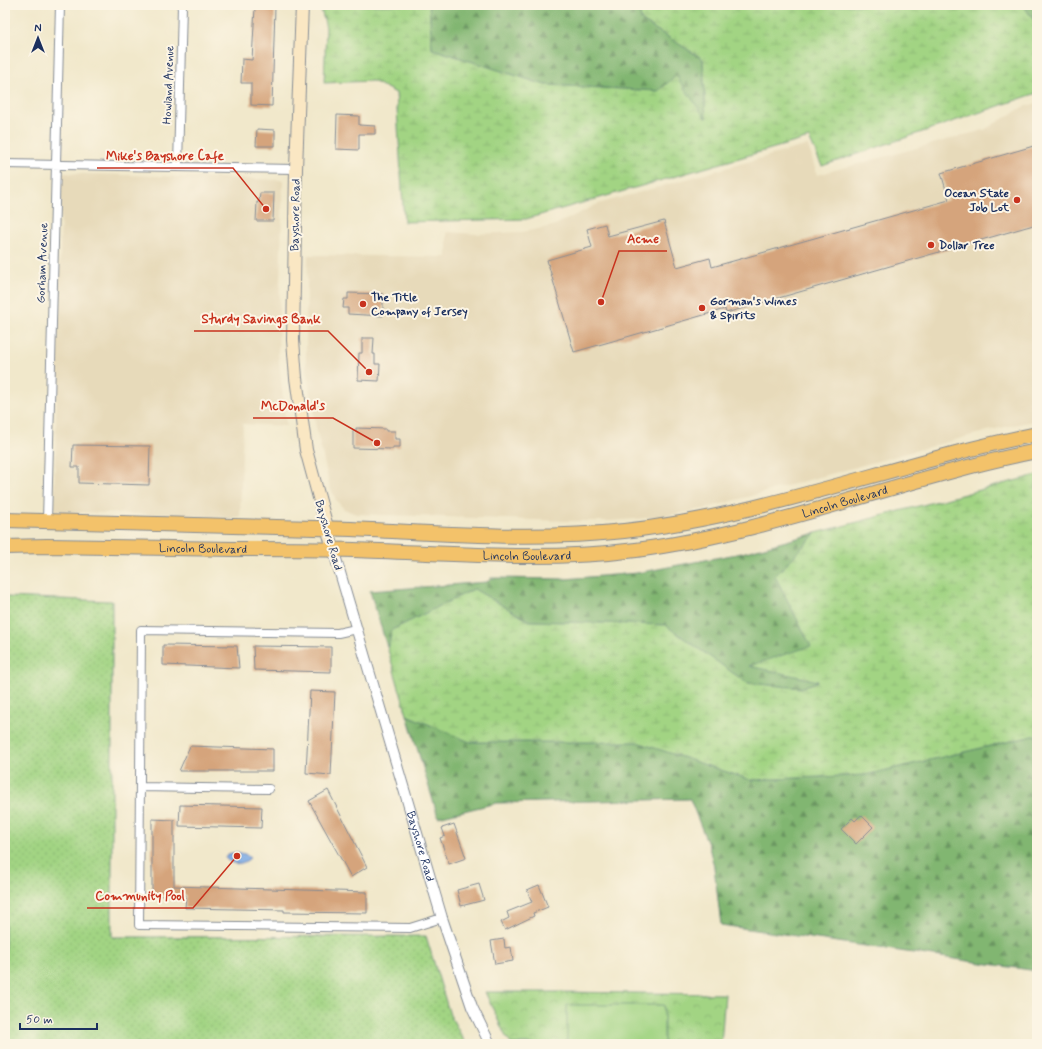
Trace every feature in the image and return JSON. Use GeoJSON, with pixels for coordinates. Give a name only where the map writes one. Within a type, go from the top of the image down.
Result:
{"type":"FeatureCollection","features":[{"type":"Feature","properties":{"kind":"highway","name":"Lincoln Boulevard"},"geometry":{"type":"LineString","coordinates":[[5,520],[327,528],[559,536],[627,531],[742,511],[802,496],[973,448],[1037,434]]}},
{"type":"Feature","properties":{"kind":"highway","name":"Lincoln Boulevard"},"geometry":{"type":"LineString","coordinates":[[5,547],[47,546],[333,550],[532,556],[566,556],[637,550],[700,539],[769,523],[952,472],[1037,452]]}},
{"type":"Feature","properties":{"kind":"main road","name":"Bayshore Road"},"geometry":{"type":"LineString","coordinates":[[302,5],[300,98],[296,169],[293,318],[296,378],[306,450],[333,550]]}},
{"type":"Feature","properties":{"kind":"street","name":"Gorham Avenue"},"geometry":{"type":"LineString","coordinates":[[47,521],[60,5]]}},
{"type":"Feature","properties":{"kind":"street","name":"Howland Avenue"},"geometry":{"type":"LineString","coordinates":[[178,166],[182,5]]}},
{"type":"Feature","properties":{"kind":"street"},"geometry":{"type":"LineString","coordinates":[[5,164],[296,169]]}},
{"type":"Feature","properties":{"kind":"street","name":"Bayshore Road"},"geometry":{"type":"LineString","coordinates":[[333,550],[442,918],[472,1007],[490,1044]]}},
{"type":"Feature","properties":{"kind":"street"},"geometry":{"type":"LineString","coordinates":[[356,629],[338,633],[141,630],[139,925],[410,928],[442,918]]}},
{"type":"Feature","properties":{"kind":"street"},"geometry":{"type":"LineString","coordinates":[[140,787],[269,789]]}},
{"type":"Feature","properties":{"kind":"shaded area"},"geometry":{"type":"Polygon","coordinates":[[[1037,103],[1037,420],[991,430],[703,509],[658,517],[611,521],[566,521],[356,514],[344,509],[336,500],[330,487],[316,427],[306,368],[308,255],[447,257],[447,232],[476,234],[523,232],[553,226],[598,204],[808,145],[817,175],[984,130],[1023,107],[1037,103]]]}},
{"type":"Feature","properties":{"kind":"shaded area"},"geometry":{"type":"Polygon","coordinates":[[[62,173],[283,180],[278,353],[286,426],[243,424],[240,518],[54,511],[62,173]]]}},
{"type":"Feature","properties":{"kind":"green space"},"geometry":{"type":"Polygon","coordinates":[[[320,5],[429,5],[432,49],[545,85],[658,91],[676,76],[706,119],[703,59],[641,20],[639,5],[1023,5],[1037,25],[1037,93],[822,166],[809,138],[526,219],[404,222],[396,93],[373,81],[324,83],[326,28],[320,5]]]}},
{"type":"Feature","properties":{"kind":"green space"},"geometry":{"type":"Polygon","coordinates":[[[429,5],[639,5],[641,20],[703,59],[706,120],[658,91],[545,85],[432,49],[429,5]]]}},
{"type":"Feature","properties":{"kind":"green space"},"geometry":{"type":"Polygon","coordinates":[[[1023,5],[1037,5],[1037,25],[1023,5]]]}},
{"type":"Feature","properties":{"kind":"green space"},"geometry":{"type":"Polygon","coordinates":[[[1037,475],[1037,735],[865,775],[751,780],[637,742],[470,742],[407,715],[388,650],[392,630],[474,589],[529,621],[665,625],[747,683],[801,688],[818,681],[749,666],[811,646],[775,576],[816,533],[1037,475]]]}},
{"type":"Feature","properties":{"kind":"green space"},"geometry":{"type":"Polygon","coordinates":[[[816,533],[775,576],[812,647],[750,666],[819,681],[801,688],[747,683],[665,625],[529,621],[474,589],[392,630],[388,650],[370,591],[487,582],[491,578],[565,579],[637,573],[742,553],[816,533]]]}},
{"type":"Feature","properties":{"kind":"green space"},"geometry":{"type":"Polygon","coordinates":[[[5,597],[112,601],[112,937],[426,936],[450,1015],[466,1044],[5,1044],[5,597]]]}},
{"type":"Feature","properties":{"kind":"green space"},"geometry":{"type":"Polygon","coordinates":[[[407,715],[470,742],[637,742],[751,780],[865,775],[1037,735],[1037,971],[721,925],[714,867],[709,847],[690,799],[497,803],[438,817],[407,715]]]}},
{"type":"Feature","properties":{"kind":"green space"},"geometry":{"type":"Polygon","coordinates":[[[485,992],[725,994],[721,1044],[511,1044],[505,1035],[485,992]]]}},
{"type":"Feature","properties":{"kind":"green space"},"geometry":{"type":"Polygon","coordinates":[[[567,1005],[664,1005],[664,1044],[567,1044],[567,1005]]]}},
{"type":"Feature","properties":{"kind":"water"},"geometry":{"type":"Polygon","coordinates":[[[237,852],[245,854],[250,858],[238,864],[228,861],[225,858],[227,854],[237,852]]]}},
{"type":"Feature","properties":{"kind":"building"},"geometry":{"type":"Polygon","coordinates":[[[255,7],[275,7],[272,106],[251,105],[251,83],[241,83],[242,59],[252,60],[255,7]]]}},
{"type":"Feature","properties":{"kind":"building"},"geometry":{"type":"Polygon","coordinates":[[[337,115],[359,116],[359,125],[375,126],[375,134],[359,134],[359,150],[336,149],[337,115]]]}},
{"type":"Feature","properties":{"kind":"building"},"geometry":{"type":"Polygon","coordinates":[[[257,129],[275,130],[275,146],[256,146],[257,129]]]}},
{"type":"Feature","properties":{"kind":"building"},"geometry":{"type":"Polygon","coordinates":[[[1037,145],[1037,224],[726,313],[725,309],[574,352],[547,260],[592,247],[587,229],[605,224],[608,236],[664,221],[677,267],[710,258],[712,267],[949,200],[941,173],[1037,145]]]}},
{"type":"Feature","properties":{"kind":"building"},"geometry":{"type":"Polygon","coordinates":[[[260,193],[274,193],[273,221],[256,221],[257,202],[259,202],[260,193]]]}},
{"type":"Feature","properties":{"kind":"building","name":"The Title Company of Jersey"},"geometry":{"type":"Polygon","coordinates":[[[348,293],[383,294],[383,316],[348,314],[348,308],[343,308],[344,299],[348,299],[348,293]]]}},
{"type":"Feature","properties":{"kind":"building"},"geometry":{"type":"Polygon","coordinates":[[[362,338],[374,338],[373,354],[375,354],[375,364],[380,364],[379,381],[358,380],[359,353],[362,353],[362,338]]]}},
{"type":"Feature","properties":{"kind":"building"},"geometry":{"type":"Polygon","coordinates":[[[356,428],[386,429],[386,431],[395,431],[395,439],[400,439],[400,447],[393,447],[393,449],[353,448],[353,430],[356,431],[356,428]]]}},
{"type":"Feature","properties":{"kind":"building"},"geometry":{"type":"Polygon","coordinates":[[[73,445],[150,446],[149,485],[79,483],[79,467],[72,467],[73,445]]]}},
{"type":"Feature","properties":{"kind":"building"},"geometry":{"type":"Polygon","coordinates":[[[163,645],[237,646],[239,668],[163,665],[163,645]]]}},
{"type":"Feature","properties":{"kind":"building"},"geometry":{"type":"Polygon","coordinates":[[[253,646],[331,647],[331,672],[254,670],[253,646]]]}},
{"type":"Feature","properties":{"kind":"building"},"geometry":{"type":"Polygon","coordinates":[[[310,691],[335,692],[331,775],[306,773],[310,691]]]}},
{"type":"Feature","properties":{"kind":"building"},"geometry":{"type":"Polygon","coordinates":[[[190,746],[273,749],[273,771],[179,771],[190,746]]]}},
{"type":"Feature","properties":{"kind":"building"},"geometry":{"type":"Polygon","coordinates":[[[328,790],[367,867],[351,877],[309,801],[328,790]]]}},
{"type":"Feature","properties":{"kind":"building"},"geometry":{"type":"Polygon","coordinates":[[[180,805],[262,807],[261,828],[179,826],[180,805]]]}},
{"type":"Feature","properties":{"kind":"building"},"geometry":{"type":"Polygon","coordinates":[[[861,815],[873,827],[856,844],[841,829],[852,818],[855,821],[861,815]]]}},
{"type":"Feature","properties":{"kind":"building"},"geometry":{"type":"Polygon","coordinates":[[[152,819],[174,820],[174,886],[367,892],[367,913],[284,912],[284,910],[185,908],[186,895],[152,896],[152,819]]]}},
{"type":"Feature","properties":{"kind":"building"},"geometry":{"type":"Polygon","coordinates":[[[454,824],[466,858],[449,864],[440,838],[445,836],[442,828],[454,824]]]}},
{"type":"Feature","properties":{"kind":"building"},"geometry":{"type":"Polygon","coordinates":[[[479,884],[484,900],[461,906],[457,890],[479,884]]]}},
{"type":"Feature","properties":{"kind":"building"},"geometry":{"type":"Polygon","coordinates":[[[539,885],[548,907],[533,913],[534,916],[505,930],[501,922],[509,918],[507,912],[532,902],[527,890],[539,885]]]}},
{"type":"Feature","properties":{"kind":"building"},"geometry":{"type":"Polygon","coordinates":[[[504,939],[505,948],[511,947],[513,961],[495,964],[491,941],[504,939]]]}},
{"type":"Feature","properties":{"kind":"place","name":"Ocean State Job Lot"},"geometry":{"type":"Point","coordinates":[1017,200]}},
{"type":"Feature","properties":{"kind":"place","name":"Mike's Bayshore Cafe"},"geometry":{"type":"Point","coordinates":[266,209]}},
{"type":"Feature","properties":{"kind":"place","name":"Dollar Tree"},"geometry":{"type":"Point","coordinates":[931,245]}},
{"type":"Feature","properties":{"kind":"place","name":"Acme"},"geometry":{"type":"Point","coordinates":[601,302]}},
{"type":"Feature","properties":{"kind":"place","name":"The Title Company of Jersey"},"geometry":{"type":"Point","coordinates":[363,304]}},
{"type":"Feature","properties":{"kind":"place","name":"Gorman's Wines & Spirits"},"geometry":{"type":"Point","coordinates":[702,308]}},
{"type":"Feature","properties":{"kind":"place","name":"Sturdy Savings Bank"},"geometry":{"type":"Point","coordinates":[369,372]}},
{"type":"Feature","properties":{"kind":"place","name":"McDonald's"},"geometry":{"type":"Point","coordinates":[377,443]}},
{"type":"Feature","properties":{"kind":"place","name":"Community Pool"},"geometry":{"type":"Point","coordinates":[237,856]}}]}
